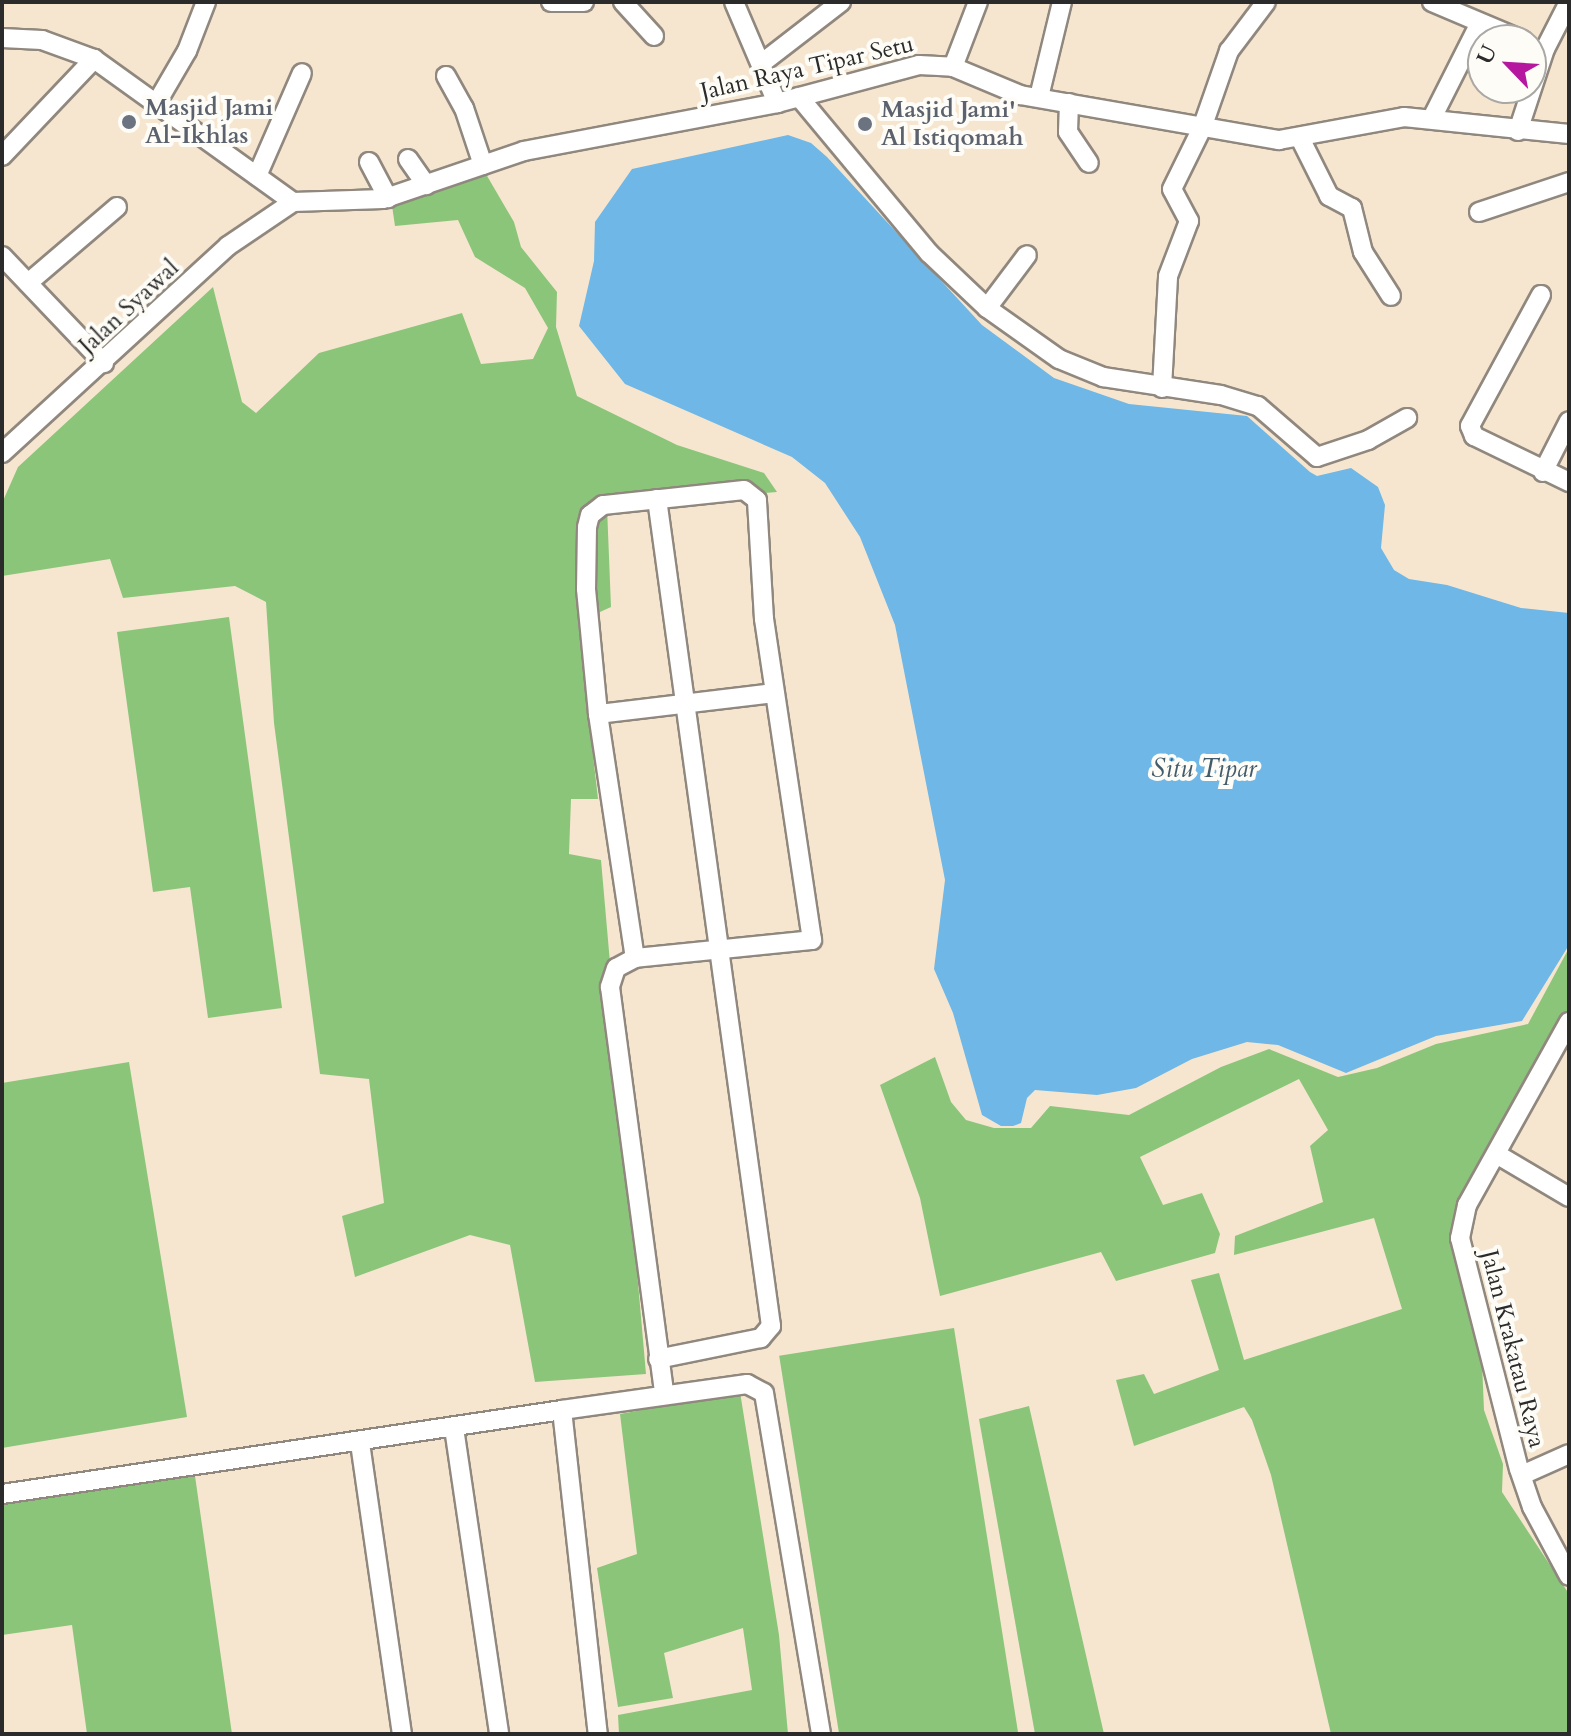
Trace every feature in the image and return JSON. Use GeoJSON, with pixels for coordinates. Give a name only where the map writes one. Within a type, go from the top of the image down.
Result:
{"type":"FeatureCollection","features":[{"type":"Feature","properties":{"kind":"street"},"geometry":{"type":"LineString","coordinates":[[156,104],[187,51],[206,2]]}},
{"type":"Feature","properties":{"kind":"street"},"geometry":{"type":"LineString","coordinates":[[551,2],[584,2]]}},
{"type":"Feature","properties":{"kind":"street"},"geometry":{"type":"LineString","coordinates":[[623,2],[654,36]]}},
{"type":"Feature","properties":{"kind":"street"},"geometry":{"type":"LineString","coordinates":[[734,2],[777,103]]}},
{"type":"Feature","properties":{"kind":"street"},"geometry":{"type":"LineString","coordinates":[[762,63],[841,2]]}},
{"type":"Feature","properties":{"kind":"street"},"geometry":{"type":"LineString","coordinates":[[953,67],[978,2]]}},
{"type":"Feature","properties":{"kind":"street"},"geometry":{"type":"LineString","coordinates":[[1039,97],[1062,2]]}},
{"type":"Feature","properties":{"kind":"street"},"geometry":{"type":"LineString","coordinates":[[1162,388],[1168,276],[1189,221],[1172,189],[1202,128],[1229,51],[1266,2]]}},
{"type":"Feature","properties":{"kind":"street"},"geometry":{"type":"LineString","coordinates":[[1432,2],[1480,23],[1432,118]]}},
{"type":"Feature","properties":{"kind":"street"},"geometry":{"type":"LineString","coordinates":[[1547,33],[1569,2]]}},
{"type":"Feature","properties":{"kind":"street"},"geometry":{"type":"LineString","coordinates":[[2,38],[42,40],[94,59],[293,202]]}},
{"type":"Feature","properties":{"kind":"street"},"geometry":{"type":"LineString","coordinates":[[2,156],[94,59]]}},
{"type":"Feature","properties":{"kind":"street","name":"Jalan Raya Tipar Setu"},"geometry":{"type":"LineString","coordinates":[[293,202],[388,198],[546,146],[777,103],[906,66],[953,67],[1006,91],[1202,128],[1301,140],[1404,117],[1569,134]]}},
{"type":"Feature","properties":{"kind":"street"},"geometry":{"type":"LineString","coordinates":[[257,176],[302,73]]}},
{"type":"Feature","properties":{"kind":"street"},"geometry":{"type":"LineString","coordinates":[[446,76],[464,108],[483,165]]}},
{"type":"Feature","properties":{"kind":"street"},"geometry":{"type":"LineString","coordinates":[[799,97],[910,232],[987,308],[1059,359],[1103,377],[1221,395],[1258,406],[1317,457],[1368,440],[1407,418]]}},
{"type":"Feature","properties":{"kind":"street"},"geometry":{"type":"LineString","coordinates":[[1069,103],[1068,132],[1089,163]]}},
{"type":"Feature","properties":{"kind":"street"},"geometry":{"type":"LineString","coordinates":[[1518,131],[1524,104]]}},
{"type":"Feature","properties":{"kind":"street"},"geometry":{"type":"LineString","coordinates":[[1301,140],[1329,196],[1352,208],[1363,252],[1391,296]]}},
{"type":"Feature","properties":{"kind":"street"},"geometry":{"type":"LineString","coordinates":[[408,159],[426,185]]}},
{"type":"Feature","properties":{"kind":"street"},"geometry":{"type":"LineString","coordinates":[[369,162],[388,198]]}},
{"type":"Feature","properties":{"kind":"street"},"geometry":{"type":"LineString","coordinates":[[1479,212],[1569,182]]}},
{"type":"Feature","properties":{"kind":"street","name":"Jalan Syawal"},"geometry":{"type":"LineString","coordinates":[[2,453],[104,363],[228,246],[293,202]]}},
{"type":"Feature","properties":{"kind":"street"},"geometry":{"type":"LineString","coordinates":[[28,283],[117,207]]}},
{"type":"Feature","properties":{"kind":"street"},"geometry":{"type":"LineString","coordinates":[[987,308],[1027,255]]}},
{"type":"Feature","properties":{"kind":"street"},"geometry":{"type":"LineString","coordinates":[[2,256],[104,363]]}},
{"type":"Feature","properties":{"kind":"street"},"geometry":{"type":"LineString","coordinates":[[1541,295],[1470,426],[1474,436],[1569,482]]}},
{"type":"Feature","properties":{"kind":"street"},"geometry":{"type":"LineString","coordinates":[[1543,472],[1569,421]]}},
{"type":"Feature","properties":{"kind":"street"},"geometry":{"type":"LineString","coordinates":[[635,958],[598,714],[586,589],[588,520],[603,505],[744,490],[755,496],[774,693],[812,940],[719,953],[635,958],[616,968],[610,987],[664,1394]]}},
{"type":"Feature","properties":{"kind":"street"},"geometry":{"type":"LineString","coordinates":[[657,499],[771,1326],[761,1338],[658,1359]]}},
{"type":"Feature","properties":{"kind":"street"},"geometry":{"type":"LineString","coordinates":[[598,714],[774,693]]}},
{"type":"Feature","properties":{"kind":"street","name":"Jalan Krakatau Raya"},"geometry":{"type":"LineString","coordinates":[[1569,1022],[1498,1155],[1467,1205],[1460,1238],[1532,1507],[1569,1576]]}},
{"type":"Feature","properties":{"kind":"street"},"geometry":{"type":"LineString","coordinates":[[1498,1155],[1569,1197]]}},
{"type":"Feature","properties":{"kind":"street"},"geometry":{"type":"LineString","coordinates":[[2,1494],[747,1384],[767,1398],[821,1734]]}},
{"type":"Feature","properties":{"kind":"street"},"geometry":{"type":"LineString","coordinates":[[562,1410],[598,1734]]}},
{"type":"Feature","properties":{"kind":"street"},"geometry":{"type":"LineString","coordinates":[[454,1428],[499,1734]]}},
{"type":"Feature","properties":{"kind":"street"},"geometry":{"type":"LineString","coordinates":[[360,1443],[402,1734]]}},
{"type":"Feature","properties":{"kind":"street"},"geometry":{"type":"LineString","coordinates":[[1522,1475],[1569,1454]]}},
{"type":"Feature","properties":{"kind":"green space"},"geometry":{"type":"Polygon","coordinates":[[[483,169],[514,222],[521,247],[557,292],[556,327],[577,396],[677,445],[764,473],[777,492],[607,507],[611,607],[578,622],[598,799],[571,799],[569,854],[601,860],[646,1374],[535,1382],[510,1245],[470,1235],[355,1277],[342,1216],[384,1203],[369,1079],[320,1074],[274,723],[266,602],[235,586],[123,598],[110,559],[2,576],[2,503],[18,467],[213,287],[242,402],[256,413],[319,353],[462,313],[481,364],[533,359],[548,328],[525,288],[475,257],[458,220],[395,226],[391,199],[483,169]]]}},
{"type":"Feature","properties":{"kind":"green space"},"geometry":{"type":"Polygon","coordinates":[[[229,617],[282,1008],[208,1018],[190,887],[153,892],[117,632],[229,617]]]}},
{"type":"Feature","properties":{"kind":"green space"},"geometry":{"type":"Polygon","coordinates":[[[1569,948],[1569,1010],[1489,1162],[1463,1199],[1480,1316],[1484,1410],[1503,1464],[1502,1492],[1569,1594],[1569,1734],[1331,1734],[1271,1475],[1252,1420],[1244,1407],[1134,1446],[1116,1380],[1144,1374],[1154,1394],[1219,1370],[1191,1280],[1219,1273],[1244,1360],[1402,1309],[1374,1218],[1234,1255],[1235,1236],[1323,1202],[1310,1146],[1328,1130],[1299,1079],[1140,1157],[1163,1205],[1202,1193],[1220,1234],[1215,1253],[1116,1281],[1101,1252],[940,1296],[920,1198],[880,1085],[935,1057],[951,1102],[966,1120],[994,1128],[1031,1128],[1050,1106],[1129,1115],[1221,1067],[1269,1049],[1338,1077],[1377,1068],[1436,1044],[1528,1024],[1569,948]]]}},
{"type":"Feature","properties":{"kind":"green space"},"geometry":{"type":"Polygon","coordinates":[[[129,1062],[187,1417],[2,1448],[2,1083],[129,1062]]]}},
{"type":"Feature","properties":{"kind":"green space"},"geometry":{"type":"Polygon","coordinates":[[[954,1328],[1018,1734],[839,1734],[779,1356],[954,1328]]]}},
{"type":"Feature","properties":{"kind":"green space"},"geometry":{"type":"Polygon","coordinates":[[[740,1392],[779,1635],[788,1734],[619,1734],[618,1715],[752,1690],[743,1628],[664,1653],[673,1698],[618,1707],[597,1568],[637,1554],[620,1414],[740,1392]]]}},
{"type":"Feature","properties":{"kind":"green space"},"geometry":{"type":"Polygon","coordinates":[[[1029,1406],[1104,1734],[1035,1734],[979,1419],[1029,1406]]]}},
{"type":"Feature","properties":{"kind":"green space"},"geometry":{"type":"Polygon","coordinates":[[[195,1476],[232,1734],[87,1734],[72,1625],[2,1635],[2,1503],[195,1476]]]}},
{"type":"Feature","properties":{"kind":"water","name":"Situ Tipar"},"geometry":{"type":"Polygon","coordinates":[[[788,135],[811,143],[827,157],[982,325],[1054,378],[1129,404],[1247,416],[1317,476],[1351,468],[1378,487],[1385,505],[1381,548],[1394,570],[1409,579],[1447,585],[1521,608],[1569,613],[1569,945],[1522,1021],[1436,1036],[1346,1073],[1278,1045],[1247,1042],[1192,1059],[1136,1088],[1097,1095],[1035,1090],[1027,1098],[1021,1123],[1013,1126],[1001,1126],[982,1115],[953,1013],[934,969],[945,880],[895,625],[860,537],[825,483],[792,457],[625,384],[579,326],[594,261],[595,222],[632,169],[788,135]]]}},
{"type":"Feature","properties":{"kind":"place","name":"Masjid Jami Al-Ikhlas"},"geometry":{"type":"Point","coordinates":[129,122]}},
{"type":"Feature","properties":{"kind":"place","name":"Masjid Jami' Al Istiqomah"},"geometry":{"type":"Point","coordinates":[865,124]}}]}
